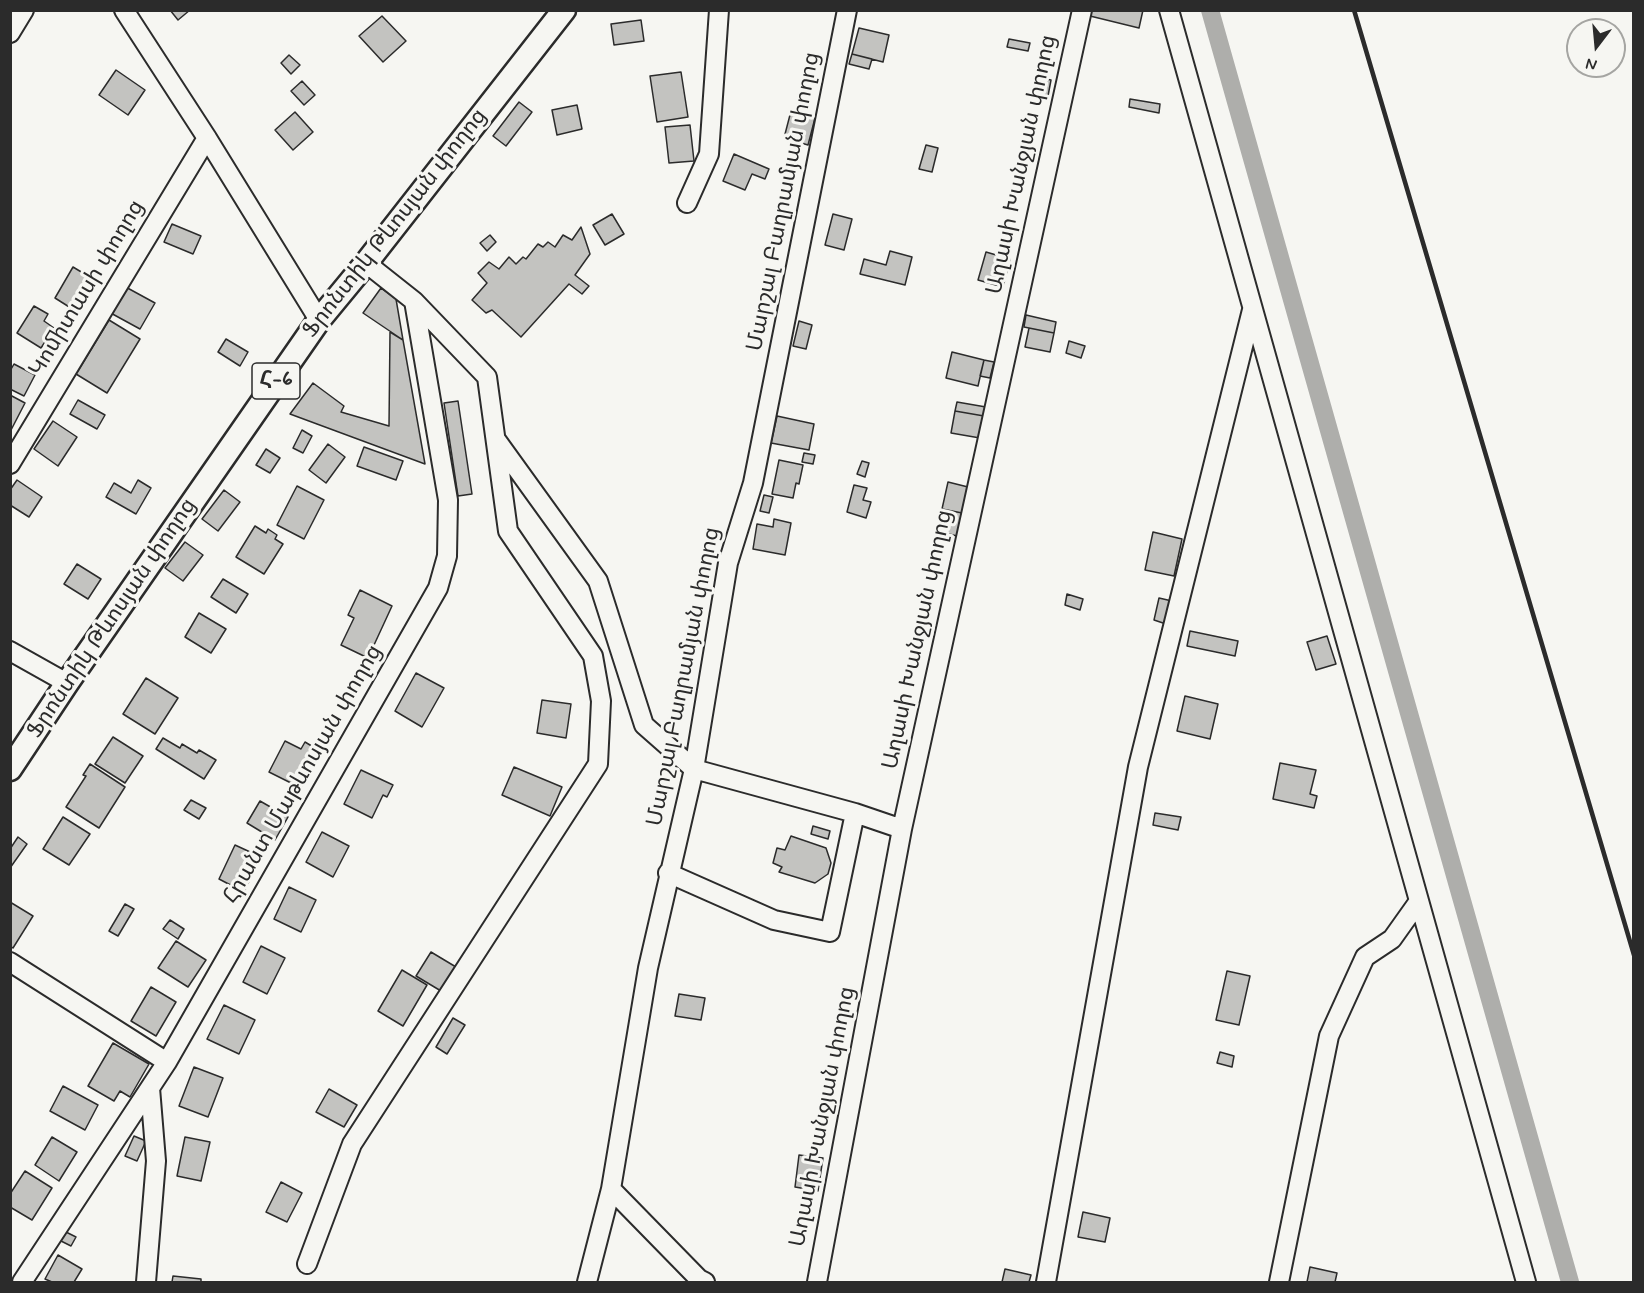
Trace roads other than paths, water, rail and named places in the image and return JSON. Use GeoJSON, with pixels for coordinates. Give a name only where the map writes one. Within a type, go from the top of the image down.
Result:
{"type":"FeatureCollection","features":[{"type":"Feature","properties":{"kind":"main road","name":"Ֆրոնտիկ Թևոսյան փողոց"},"geometry":{"type":"LineString","coordinates":[[10,769],[319,320],[564,10]]}},
{"type":"Feature","properties":{"kind":"street"},"geometry":{"type":"LineString","coordinates":[[10,33],[24,10]]}},
{"type":"Feature","properties":{"kind":"street"},"geometry":{"type":"LineString","coordinates":[[124,10],[207,138],[319,320]]}},
{"type":"Feature","properties":{"kind":"street"},"geometry":{"type":"LineString","coordinates":[[687,203],[709,154],[719,10]]}},
{"type":"Feature","properties":{"kind":"street","name":"Մարշալ Բաղրամյան փողոց"},"geometry":{"type":"LineString","coordinates":[[587,1282],[611,1189],[648,968],[694,769],[728,563],[753,483],[848,10]]}},
{"type":"Feature","properties":{"kind":"street","name":"Աղասի Խանջյան փողոց"},"geometry":{"type":"LineString","coordinates":[[817,1282],[902,829],[1082,10]]}},
{"type":"Feature","properties":{"kind":"street"},"geometry":{"type":"LineString","coordinates":[[1169,10],[1526,1282]]}},
{"type":"Feature","properties":{"kind":"street","name":"Կոմիտասի փողոց"},"geometry":{"type":"LineString","coordinates":[[10,464],[207,138]]}},
{"type":"Feature","properties":{"kind":"street"},"geometry":{"type":"LineString","coordinates":[[307,1264],[352,1144],[598,764],[601,701],[593,656],[508,531],[487,377],[414,301],[366,263]]}},
{"type":"Feature","properties":{"kind":"street","name":"Հրանտ Մաթևոսյան փողոց"},"geometry":{"type":"LineString","coordinates":[[22,1282],[167,1062],[438,588],[447,556],[448,500],[414,301]]}},
{"type":"Feature","properties":{"kind":"street"},"geometry":{"type":"LineString","coordinates":[[1046,1282],[1138,767],[1252,307]]}},
{"type":"Feature","properties":{"kind":"street"},"geometry":{"type":"LineString","coordinates":[[495,439],[598,580],[644,725],[694,769],[855,813],[902,829]]}},
{"type":"Feature","properties":{"kind":"street"},"geometry":{"type":"LineString","coordinates":[[10,651],[68,683]]}},
{"type":"Feature","properties":{"kind":"street"},"geometry":{"type":"LineString","coordinates":[[669,873],[774,920],[831,932],[855,813]]}},
{"type":"Feature","properties":{"kind":"street"},"geometry":{"type":"LineString","coordinates":[[1279,1282],[1329,1036],[1365,957],[1392,939],[1419,901]]}},
{"type":"Feature","properties":{"kind":"street"},"geometry":{"type":"LineString","coordinates":[[10,962],[167,1062]]}},
{"type":"Feature","properties":{"kind":"street"},"geometry":{"type":"LineString","coordinates":[[146,1282],[156,1161],[150,1088]]}},
{"type":"Feature","properties":{"kind":"street"},"geometry":{"type":"LineString","coordinates":[[611,1189],[699,1279],[705,1282]]}},
{"type":"Feature","properties":{"kind":"waterway"},"geometry":{"type":"LineString","coordinates":[[1210,10],[1570,1282]]}},
{"type":"Feature","properties":{"kind":"railway"},"geometry":{"type":"LineString","coordinates":[[1354,10],[1634,955]]}}]}
